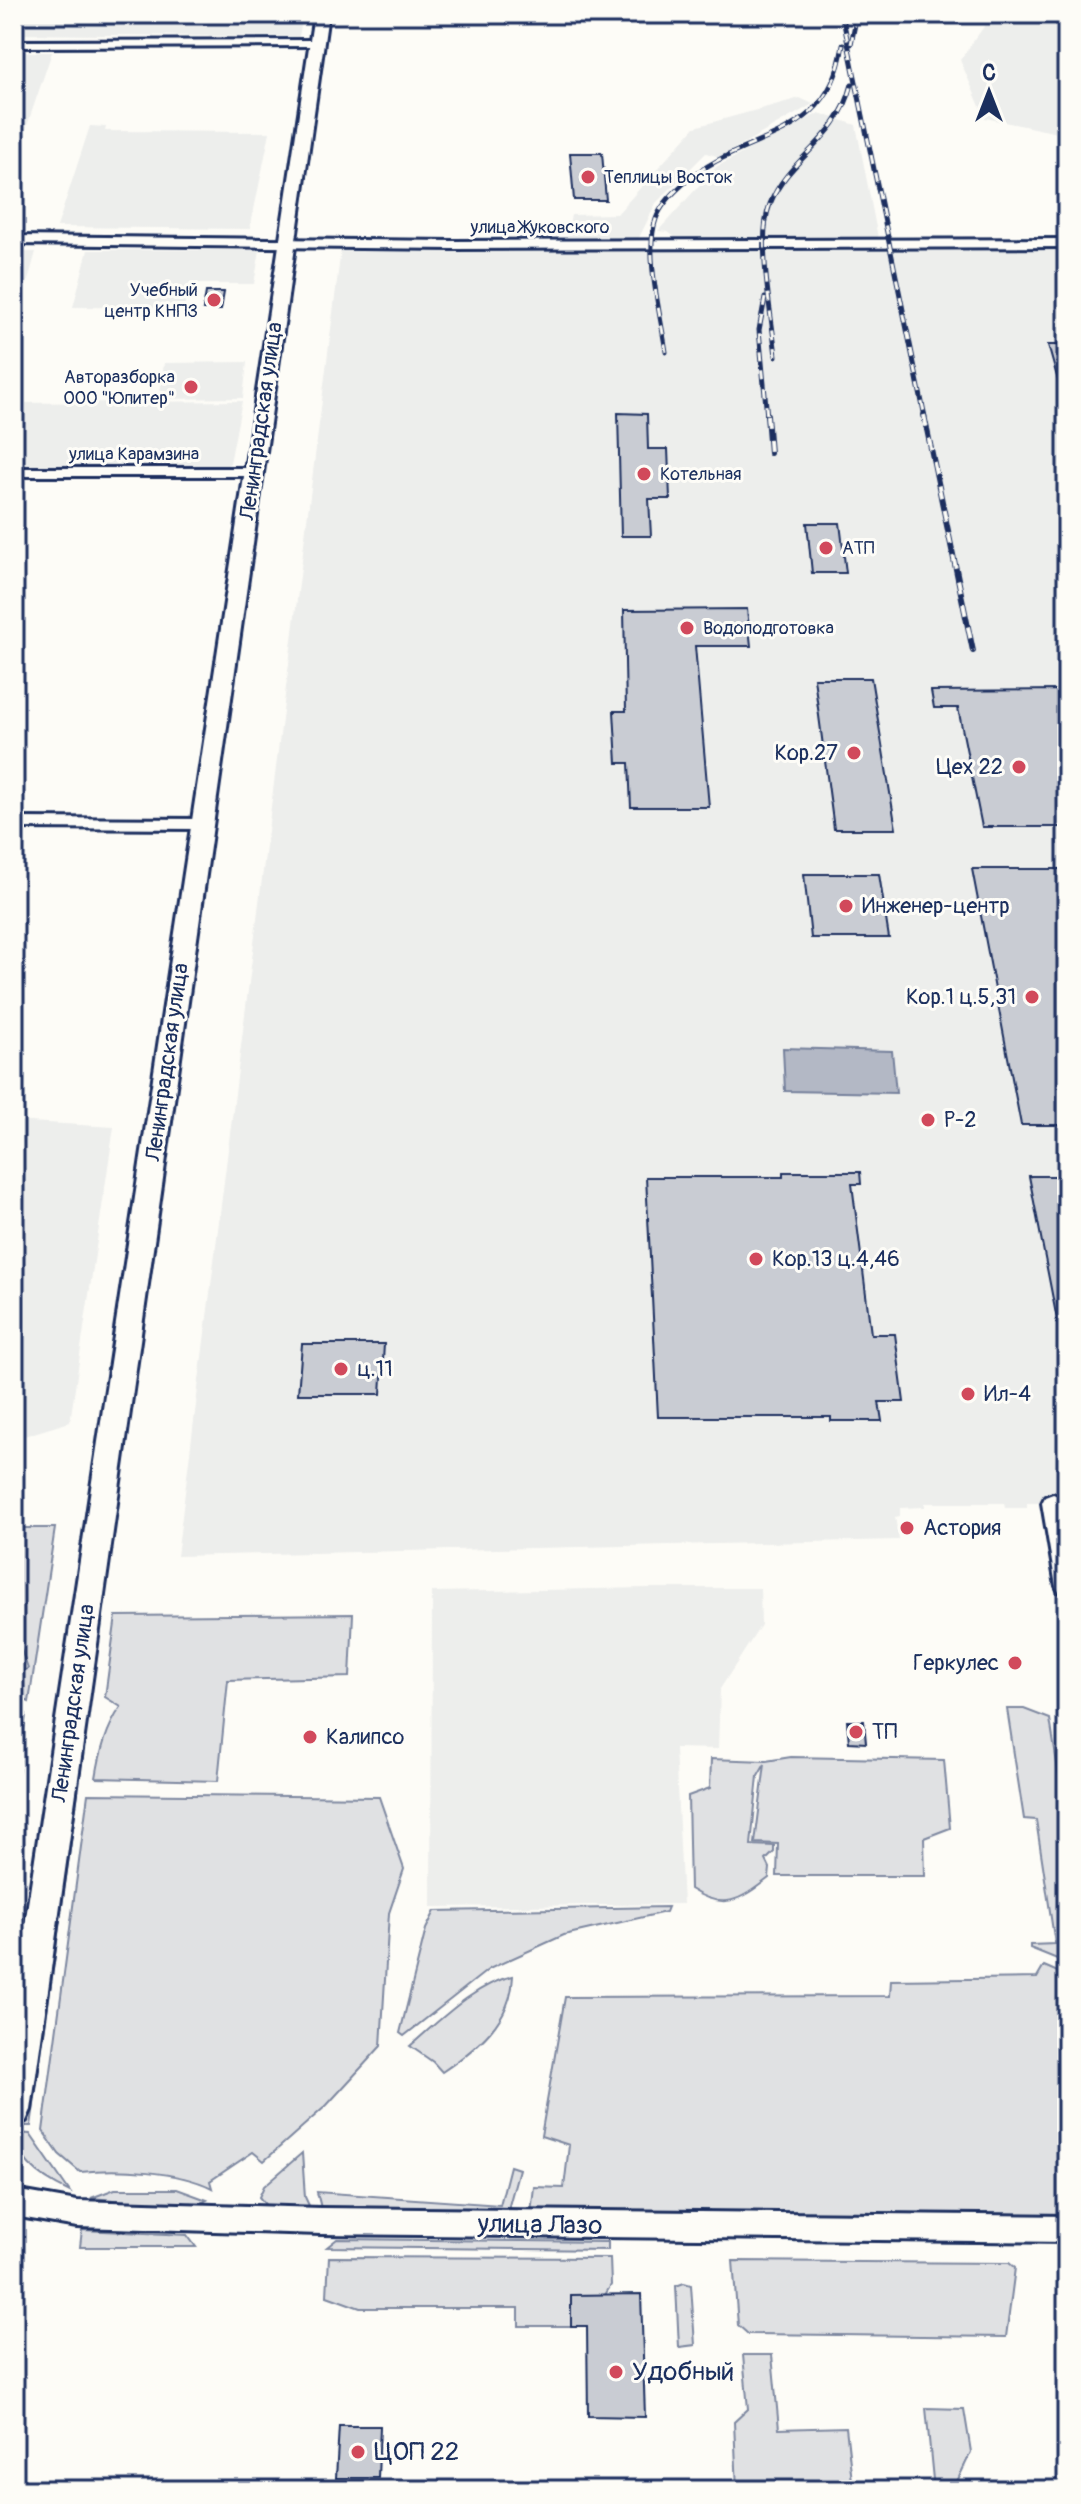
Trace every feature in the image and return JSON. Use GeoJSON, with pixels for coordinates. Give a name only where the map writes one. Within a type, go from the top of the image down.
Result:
{"type":"FeatureCollection","features":[{"type":"Feature","properties":{"kind":"main road","name":"Ленинградская улица"},"geometry":{"type":"LineString","coordinates":[[14,2110],[321,14]]}},
{"type":"Feature","properties":{"kind":"street"},"geometry":{"type":"LineString","coordinates":[[14,44],[316,43]]}},
{"type":"Feature","properties":{"kind":"street","name":"улица Жуковского"},"geometry":{"type":"LineString","coordinates":[[14,240],[453,245],[1067,243]]}},
{"type":"Feature","properties":{"kind":"street","name":"улица Карамзина"},"geometry":{"type":"LineString","coordinates":[[14,472],[253,472]]}},
{"type":"Feature","properties":{"kind":"street"},"geometry":{"type":"LineString","coordinates":[[14,823],[202,824]]}},
{"type":"Feature","properties":{"kind":"street"},"geometry":{"type":"LineString","coordinates":[[1053,1503],[1067,1586]]}},
{"type":"Feature","properties":{"kind":"street","name":"улица Лазо"},"geometry":{"type":"LineString","coordinates":[[14,2203],[77,2214],[336,2221],[1067,2229]]}},
{"type":"Feature","properties":{"kind":"shaded area"},"geometry":{"type":"Polygon","coordinates":[[[14,14],[303,14],[299,37],[14,34],[14,14]]]}},
{"type":"Feature","properties":{"kind":"shaded area"},"geometry":{"type":"Polygon","coordinates":[[[993,14],[1067,14],[1067,135],[985,118],[960,60],[993,14]]]}},
{"type":"Feature","properties":{"kind":"shaded area"},"geometry":{"type":"Polygon","coordinates":[[[14,52],[52,52],[14,164],[14,52]]]}},
{"type":"Feature","properties":{"kind":"shaded area"},"geometry":{"type":"Polygon","coordinates":[[[800,98],[813,104],[720,157],[706,153],[656,203],[637,242],[566,241],[571,215],[617,214],[695,127],[800,98]]]}},
{"type":"Feature","properties":{"kind":"shaded area"},"geometry":{"type":"Polygon","coordinates":[[[819,113],[856,125],[878,238],[676,238],[668,232],[658,231],[716,167],[819,113]]]}},
{"type":"Feature","properties":{"kind":"shaded area"},"geometry":{"type":"Polygon","coordinates":[[[90,126],[106,127],[105,131],[270,132],[250,229],[57,227],[90,126]]]}},
{"type":"Feature","properties":{"kind":"shaded area"},"geometry":{"type":"Polygon","coordinates":[[[1067,248],[1067,1503],[1027,1503],[1027,1508],[1005,1508],[1004,1503],[925,1503],[925,1507],[900,1508],[900,1516],[895,1517],[899,1540],[177,1556],[341,249],[1067,248]]]}},
{"type":"Feature","properties":{"kind":"shaded area"},"geometry":{"type":"Polygon","coordinates":[[[88,250],[260,250],[254,284],[189,284],[184,308],[73,307],[88,250]]]}},
{"type":"Feature","properties":{"kind":"shaded area"},"geometry":{"type":"Polygon","coordinates":[[[14,252],[36,252],[14,330],[14,252]]]}},
{"type":"Feature","properties":{"kind":"shaded area"},"geometry":{"type":"Polygon","coordinates":[[[247,362],[243,398],[159,399],[164,363],[247,362]]]}},
{"type":"Feature","properties":{"kind":"shaded area"},"geometry":{"type":"Polygon","coordinates":[[[242,401],[230,463],[224,467],[14,467],[14,403],[242,401]]]}},
{"type":"Feature","properties":{"kind":"shaded area"},"geometry":{"type":"Polygon","coordinates":[[[783,1048],[892,1051],[896,1093],[785,1091],[783,1048]]]}},
{"type":"Feature","properties":{"kind":"shaded area"},"geometry":{"type":"Polygon","coordinates":[[[14,1121],[114,1127],[70,1422],[14,1439],[14,1121]]]}},
{"type":"Feature","properties":{"kind":"shaded area"},"geometry":{"type":"Polygon","coordinates":[[[14,1528],[55,1528],[29,1702],[14,1695],[14,1675],[28,1669],[14,1630],[14,1528]]]}},
{"type":"Feature","properties":{"kind":"shaded area"},"geometry":{"type":"Polygon","coordinates":[[[760,1588],[761,1625],[720,1689],[718,1749],[675,1748],[683,1904],[431,1907],[432,1592],[760,1588]]]}},
{"type":"Feature","properties":{"kind":"shaded area"},"geometry":{"type":"Polygon","coordinates":[[[353,1614],[350,1677],[228,1680],[218,1781],[96,1778],[104,1741],[121,1707],[105,1697],[116,1616],[353,1614]]]}},
{"type":"Feature","properties":{"kind":"shaded area"},"geometry":{"type":"Polygon","coordinates":[[[14,1709],[26,1714],[14,1804],[14,1709]]]}},
{"type":"Feature","properties":{"kind":"shaded area"},"geometry":{"type":"Polygon","coordinates":[[[1007,1709],[1024,1709],[1050,1719],[1067,1828],[1067,1963],[1030,1948],[1030,1945],[1055,1944],[1036,1820],[1024,1819],[1007,1709]]]}},
{"type":"Feature","properties":{"kind":"shaded area"},"geometry":{"type":"Polygon","coordinates":[[[791,1757],[944,1760],[950,1828],[924,1838],[925,1876],[777,1876],[778,1844],[755,1843],[765,1764],[758,1776],[751,1845],[774,1846],[774,1852],[766,1860],[770,1868],[769,1878],[749,1893],[731,1900],[712,1900],[690,1889],[688,1796],[710,1788],[711,1759],[766,1761],[791,1757]]]}},
{"type":"Feature","properties":{"kind":"shaded area"},"geometry":{"type":"Polygon","coordinates":[[[78,1792],[31,2126],[17,2126],[64,1803],[78,1792]]]}},
{"type":"Feature","properties":{"kind":"shaded area"},"geometry":{"type":"Polygon","coordinates":[[[88,1794],[379,1797],[404,1869],[389,1913],[381,2046],[327,2105],[264,2161],[253,2152],[210,2181],[212,2188],[182,2178],[148,2172],[80,2172],[59,2154],[43,2131],[88,1794]]]}},
{"type":"Feature","properties":{"kind":"shaded area"},"geometry":{"type":"Polygon","coordinates":[[[668,1907],[666,1912],[564,1935],[489,1969],[404,2036],[400,2033],[426,1929],[435,1911],[668,1907]]]}},
{"type":"Feature","properties":{"kind":"shaded area"},"geometry":{"type":"Polygon","coordinates":[[[1044,1966],[1067,1976],[1067,2217],[531,2213],[534,2187],[564,2188],[569,2145],[541,2136],[565,1997],[890,1996],[891,1980],[1037,1978],[1044,1966]]]}},
{"type":"Feature","properties":{"kind":"shaded area"},"geometry":{"type":"Polygon","coordinates":[[[513,1976],[511,1992],[499,2020],[467,2054],[442,2072],[410,2046],[471,1995],[513,1976]]]}},
{"type":"Feature","properties":{"kind":"shaded area"},"geometry":{"type":"Polygon","coordinates":[[[16,2133],[30,2134],[70,2192],[34,2170],[21,2153],[16,2133]]]}},
{"type":"Feature","properties":{"kind":"shaded area"},"geometry":{"type":"Polygon","coordinates":[[[302,2153],[305,2197],[312,2212],[272,2213],[259,2197],[264,2186],[302,2153]]]}},
{"type":"Feature","properties":{"kind":"shaded area"},"geometry":{"type":"Polygon","coordinates":[[[510,2166],[519,2169],[507,2213],[322,2212],[317,2192],[500,2205],[510,2166]]]}},
{"type":"Feature","properties":{"kind":"shaded area"},"geometry":{"type":"Polygon","coordinates":[[[115,2189],[177,2189],[207,2200],[194,2207],[91,2198],[115,2189]]]}},
{"type":"Feature","properties":{"kind":"shaded area"},"geometry":{"type":"Polygon","coordinates":[[[82,2230],[187,2235],[196,2247],[80,2247],[82,2230]]]}},
{"type":"Feature","properties":{"kind":"shaded area"},"geometry":{"type":"Polygon","coordinates":[[[337,2239],[608,2242],[608,2250],[327,2247],[337,2239]]]}},
{"type":"Feature","properties":{"kind":"shaded area"},"geometry":{"type":"Polygon","coordinates":[[[329,2257],[610,2258],[611,2285],[605,2295],[571,2295],[571,2326],[519,2326],[519,2308],[360,2308],[327,2296],[329,2257]]]}},
{"type":"Feature","properties":{"kind":"shaded area"},"geometry":{"type":"Polygon","coordinates":[[[733,2261],[1009,2263],[1015,2268],[1006,2337],[748,2334],[738,2325],[733,2261]]]}},
{"type":"Feature","properties":{"kind":"shaded area"},"geometry":{"type":"Polygon","coordinates":[[[684,2283],[691,2285],[695,2345],[679,2347],[676,2286],[684,2283]]]}},
{"type":"Feature","properties":{"kind":"shaded area"},"geometry":{"type":"Polygon","coordinates":[[[743,2355],[772,2355],[779,2429],[846,2427],[853,2490],[737,2490],[734,2422],[748,2409],[743,2355]]]}},
{"type":"Feature","properties":{"kind":"shaded area"},"geometry":{"type":"Polygon","coordinates":[[[926,2408],[964,2409],[971,2452],[953,2490],[934,2490],[926,2408]]]}},
{"type":"Feature","properties":{"kind":"building","name":"Теплицы Восток"},"geometry":{"type":"Polygon","coordinates":[[[570,153],[602,153],[606,200],[574,200],[570,153]]]}},
{"type":"Feature","properties":{"kind":"building"},"geometry":{"type":"Polygon","coordinates":[[[206,292],[224,292],[221,310],[203,310],[206,292]]]}},
{"type":"Feature","properties":{"kind":"building"},"geometry":{"type":"Polygon","coordinates":[[[1048,345],[1067,345],[1067,398],[1063,398],[1048,345]]]}},
{"type":"Feature","properties":{"kind":"building","name":"Котельная"},"geometry":{"type":"Polygon","coordinates":[[[618,413],[647,414],[648,449],[668,449],[670,499],[649,499],[651,536],[621,536],[618,413]]]}},
{"type":"Feature","properties":{"kind":"building","name":"АТП"},"geometry":{"type":"Polygon","coordinates":[[[807,523],[840,523],[846,573],[812,573],[807,523]]]}},
{"type":"Feature","properties":{"kind":"building"},"geometry":{"type":"Polygon","coordinates":[[[747,609],[751,646],[695,646],[709,807],[631,807],[629,763],[617,763],[614,711],[626,711],[624,610],[747,609]]]}},
{"type":"Feature","properties":{"kind":"building","name":"Кор.27"},"geometry":{"type":"Polygon","coordinates":[[[814,678],[871,678],[896,829],[834,829],[814,678]]]}},
{"type":"Feature","properties":{"kind":"building","name":"Цех 22"},"geometry":{"type":"Polygon","coordinates":[[[1060,690],[1062,700],[1067,700],[1067,827],[982,827],[958,708],[934,708],[931,691],[1060,690]]]}},
{"type":"Feature","properties":{"kind":"building","name":"Кор.1 ц.5,31"},"geometry":{"type":"Polygon","coordinates":[[[972,869],[1067,869],[1067,1125],[1021,1125],[972,869]]]}},
{"type":"Feature","properties":{"kind":"building","name":"Инженер-центр"},"geometry":{"type":"Polygon","coordinates":[[[804,874],[879,874],[889,938],[811,938],[804,874]]]}},
{"type":"Feature","properties":{"kind":"building","name":"Кор.13 ц.4,46"},"geometry":{"type":"Polygon","coordinates":[[[783,1172],[860,1172],[861,1184],[852,1184],[871,1334],[895,1334],[904,1402],[879,1402],[882,1421],[831,1421],[831,1417],[658,1417],[646,1177],[783,1177],[783,1172]]]}},
{"type":"Feature","properties":{"kind":"building"},"geometry":{"type":"Polygon","coordinates":[[[1029,1176],[1067,1176],[1067,1339],[1061,1340],[1029,1176]]]}},
{"type":"Feature","properties":{"kind":"building","name":"ц.11"},"geometry":{"type":"Polygon","coordinates":[[[302,1344],[384,1344],[381,1394],[298,1394],[302,1344]]]}},
{"type":"Feature","properties":{"kind":"building","name":"ТП"},"geometry":{"type":"Polygon","coordinates":[[[847,1721],[864,1721],[866,1743],[849,1742],[847,1721]]]}},
{"type":"Feature","properties":{"kind":"building","name":"Удобный"},"geometry":{"type":"Polygon","coordinates":[[[641,2294],[645,2417],[588,2416],[587,2326],[571,2326],[571,2295],[641,2294]]]}},
{"type":"Feature","properties":{"kind":"building","name":"ЦОП 22"},"geometry":{"type":"Polygon","coordinates":[[[339,2426],[380,2426],[378,2478],[336,2478],[339,2426]]]}},
{"type":"Feature","properties":{"kind":"railway"},"geometry":{"type":"LineString","coordinates":[[842,14],[925,417]]}},
{"type":"Feature","properties":{"kind":"railway"},"geometry":{"type":"LineString","coordinates":[[851,44],[857,14]]}},
{"type":"Feature","properties":{"kind":"railway"},"geometry":{"type":"LineString","coordinates":[[666,352],[652,249],[656,219],[661,209],[678,188],[706,167],[780,132],[802,119],[821,102],[835,77],[843,44]]}},
{"type":"Feature","properties":{"kind":"railway"},"geometry":{"type":"LineString","coordinates":[[776,356],[764,237],[770,204],[778,187],[836,120],[852,84]]}},
{"type":"Feature","properties":{"kind":"railway"},"geometry":{"type":"LineString","coordinates":[[765,298],[759,330],[767,417]]}},
{"type":"Feature","properties":{"kind":"railway"},"geometry":{"type":"LineString","coordinates":[[767,415],[770,453]]}},
{"type":"Feature","properties":{"kind":"railway"},"geometry":{"type":"LineString","coordinates":[[924,415],[973,651]]}},
{"type":"Feature","properties":{"kind":"place","name":"Теплицы Восток"},"geometry":{"type":"Point","coordinates":[588,177]}},
{"type":"Feature","properties":{"kind":"place","name":"Учебный центр КНПЗ"},"geometry":{"type":"Point","coordinates":[214,300]}},
{"type":"Feature","properties":{"kind":"place","name":"Авторазборка ООО \"Юпитер\""},"geometry":{"type":"Point","coordinates":[191,387]}},
{"type":"Feature","properties":{"kind":"place","name":"Котельная"},"geometry":{"type":"Point","coordinates":[644,474]}},
{"type":"Feature","properties":{"kind":"place","name":"АТП"},"geometry":{"type":"Point","coordinates":[826,548]}},
{"type":"Feature","properties":{"kind":"place","name":"Водоподготовка"},"geometry":{"type":"Point","coordinates":[687,628]}},
{"type":"Feature","properties":{"kind":"place","name":"Кор.27"},"geometry":{"type":"Point","coordinates":[854,753]}},
{"type":"Feature","properties":{"kind":"place","name":"Цех 22"},"geometry":{"type":"Point","coordinates":[1019,767]}},
{"type":"Feature","properties":{"kind":"place","name":"Инженер-центр"},"geometry":{"type":"Point","coordinates":[846,906]}},
{"type":"Feature","properties":{"kind":"place","name":"Кор.1 ц.5,31"},"geometry":{"type":"Point","coordinates":[1032,997]}},
{"type":"Feature","properties":{"kind":"place","name":"Р-2"},"geometry":{"type":"Point","coordinates":[928,1120]}},
{"type":"Feature","properties":{"kind":"place","name":"Кор.13 ц.4,46"},"geometry":{"type":"Point","coordinates":[756,1259]}},
{"type":"Feature","properties":{"kind":"place","name":"ц.11"},"geometry":{"type":"Point","coordinates":[341,1369]}},
{"type":"Feature","properties":{"kind":"place","name":"Ил-4"},"geometry":{"type":"Point","coordinates":[968,1394]}},
{"type":"Feature","properties":{"kind":"place","name":"Астория"},"geometry":{"type":"Point","coordinates":[907,1528]}},
{"type":"Feature","properties":{"kind":"place","name":"Геркулес"},"geometry":{"type":"Point","coordinates":[1015,1663]}},
{"type":"Feature","properties":{"kind":"place","name":"ТП"},"geometry":{"type":"Point","coordinates":[856,1732]}},
{"type":"Feature","properties":{"kind":"place","name":"Калипсо"},"geometry":{"type":"Point","coordinates":[310,1737]}},
{"type":"Feature","properties":{"kind":"place","name":"Удобный"},"geometry":{"type":"Point","coordinates":[616,2372]}},
{"type":"Feature","properties":{"kind":"place","name":"ЦОП 22"},"geometry":{"type":"Point","coordinates":[358,2452]}}]}
